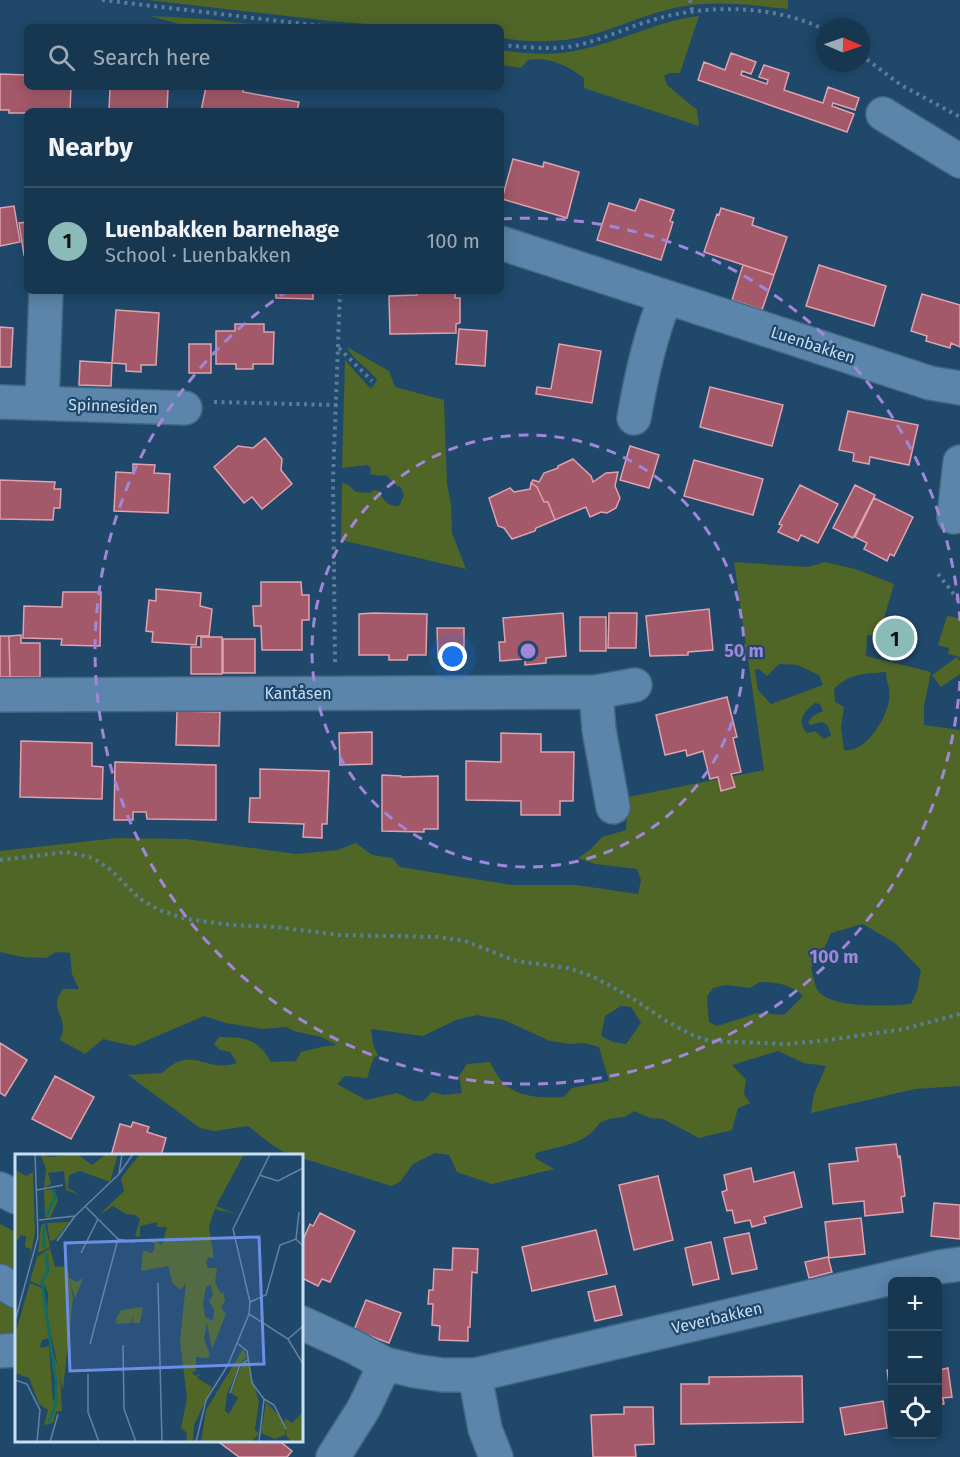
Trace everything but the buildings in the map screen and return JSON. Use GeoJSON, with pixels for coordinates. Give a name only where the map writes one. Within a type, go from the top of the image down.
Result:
{"type":"FeatureCollection","features":[{"type":"Feature","properties":{"kind":"street"},"geometry":{"type":"LineString","coordinates":[[883,114],[960,161]]}},
{"type":"Feature","properties":{"kind":"street","name":"Luenbakken"},"geometry":{"type":"LineString","coordinates":[[504,244],[930,383],[960,388]]}},
{"type":"Feature","properties":{"kind":"street"},"geometry":{"type":"LineString","coordinates":[[42,403],[46,294]]}},
{"type":"Feature","properties":{"kind":"street"},"geometry":{"type":"LineString","coordinates":[[634,418],[656,320],[666,297]]}},
{"type":"Feature","properties":{"kind":"street","name":"Spinnesiden"},"geometry":{"type":"LineString","coordinates":[[0,402],[184,408]]}},
{"type":"Feature","properties":{"kind":"street"},"geometry":{"type":"LineString","coordinates":[[954,517],[960,462]]}},
{"type":"Feature","properties":{"kind":"street","name":"Kantåsen"},"geometry":{"type":"LineString","coordinates":[[0,694],[596,692],[635,685]]}},
{"type":"Feature","properties":{"kind":"street"},"geometry":{"type":"LineString","coordinates":[[596,692],[599,730],[613,807]]}},
{"type":"Feature","properties":{"kind":"street"},"geometry":{"type":"LineString","coordinates":[[0,1189],[15,1196]]}},
{"type":"Feature","properties":{"kind":"street","name":"Veverbakken"},"geometry":{"type":"LineString","coordinates":[[303,1323],[385,1364],[443,1375],[475,1375],[960,1264]]}},
{"type":"Feature","properties":{"kind":"street"},"geometry":{"type":"LineString","coordinates":[[0,1281],[15,1290]]}},
{"type":"Feature","properties":{"kind":"street"},"geometry":{"type":"LineString","coordinates":[[0,1351],[15,1350]]}},
{"type":"Feature","properties":{"kind":"street"},"geometry":{"type":"LineString","coordinates":[[333,1457],[364,1408],[385,1364]]}},
{"type":"Feature","properties":{"kind":"street"},"geometry":{"type":"LineString","coordinates":[[475,1375],[485,1429],[496,1457]]}},
{"type":"Feature","properties":{"kind":"path"},"geometry":{"type":"LineString","coordinates":[[102,0],[305,24]]}},
{"type":"Feature","properties":{"kind":"path"},"geometry":{"type":"LineString","coordinates":[[690,0],[692,10]]}},
{"type":"Feature","properties":{"kind":"path"},"geometry":{"type":"LineString","coordinates":[[504,45],[543,49],[572,46],[692,10],[744,10],[777,14],[816,26]]}},
{"type":"Feature","properties":{"kind":"path"},"geometry":{"type":"LineString","coordinates":[[870,62],[902,85],[960,117]]}},
{"type":"Feature","properties":{"kind":"path"},"geometry":{"type":"LineString","coordinates":[[332,693],[336,646],[333,479],[340,294]]}},
{"type":"Feature","properties":{"kind":"path"},"geometry":{"type":"LineString","coordinates":[[338,347],[372,381]]}},
{"type":"Feature","properties":{"kind":"path"},"geometry":{"type":"LineString","coordinates":[[184,408],[196,402],[337,405]]}},
{"type":"Feature","properties":{"kind":"path"},"geometry":{"type":"LineString","coordinates":[[938,574],[960,602]]}},
{"type":"Feature","properties":{"kind":"path"},"geometry":{"type":"LineString","coordinates":[[0,860],[67,852],[93,858],[111,870],[140,899],[159,910],[186,919],[338,935],[438,937],[465,941],[516,961],[568,968],[592,976],[627,995],[668,1022],[694,1036],[710,1041],[788,1044],[829,1040],[904,1029],[960,1014]]}},
{"type":"Feature","properties":{"kind":"green space"},"geometry":{"type":"Polygon","coordinates":[[[148,0],[788,0],[788,9],[734,4],[679,7],[587,36],[566,40],[504,38],[504,24],[368,24],[148,0]]]}},
{"type":"Feature","properties":{"kind":"green space"},"geometry":{"type":"Polygon","coordinates":[[[150,16],[250,24],[179,24],[150,16]]]}},
{"type":"Feature","properties":{"kind":"green space"},"geometry":{"type":"Polygon","coordinates":[[[699,16],[680,73],[669,73],[664,76],[667,85],[697,110],[699,126],[584,88],[584,78],[558,63],[536,59],[528,60],[521,68],[504,65],[504,50],[540,54],[569,52],[699,16]]]}},
{"type":"Feature","properties":{"kind":"green space"},"geometry":{"type":"Polygon","coordinates":[[[347,347],[389,371],[395,387],[444,400],[447,484],[451,505],[452,533],[466,569],[341,540],[342,483],[356,492],[379,491],[386,502],[395,506],[399,506],[404,495],[400,486],[398,487],[386,475],[370,474],[371,468],[367,465],[342,468],[345,360],[369,387],[372,388],[377,380],[353,357],[347,347]]]}},
{"type":"Feature","properties":{"kind":"green space"},"geometry":{"type":"Polygon","coordinates":[[[734,562],[808,567],[825,562],[855,569],[894,584],[879,635],[867,635],[866,656],[931,672],[924,706],[924,725],[960,730],[960,1086],[915,1089],[811,1113],[814,1094],[826,1066],[804,1063],[778,1051],[732,1065],[746,1080],[744,1094],[750,1103],[738,1108],[732,1130],[699,1138],[663,1119],[650,1118],[634,1111],[626,1116],[602,1122],[594,1131],[577,1141],[536,1153],[535,1158],[554,1169],[492,1184],[457,1172],[449,1155],[435,1153],[413,1164],[400,1182],[391,1186],[303,1158],[303,1154],[286,1153],[273,1146],[248,1126],[214,1131],[200,1128],[128,1075],[162,1073],[182,1060],[216,1065],[237,1063],[230,1052],[220,1050],[214,1044],[219,1037],[250,1040],[261,1048],[271,1062],[296,1061],[301,1052],[337,1045],[321,1037],[286,1027],[262,1029],[226,1023],[204,1016],[134,1046],[103,1039],[85,1054],[60,1040],[63,1029],[57,1005],[59,995],[63,989],[79,989],[72,974],[70,953],[56,952],[46,958],[22,957],[0,952],[0,851],[117,838],[186,839],[296,854],[338,850],[356,843],[372,855],[392,858],[400,867],[511,885],[576,885],[638,894],[641,880],[637,869],[595,864],[578,858],[602,837],[626,830],[628,797],[764,770],[734,562]],[[779,664],[767,676],[759,669],[755,670],[758,690],[771,704],[823,685],[819,675],[797,665],[779,664]],[[886,672],[858,675],[834,689],[835,702],[844,707],[841,727],[844,750],[852,750],[867,741],[884,716],[889,700],[886,672]],[[815,703],[803,717],[802,725],[807,733],[815,731],[824,739],[831,735],[827,725],[822,722],[810,725],[808,722],[813,716],[823,711],[820,704],[815,703]],[[863,924],[831,933],[823,951],[811,968],[818,991],[825,997],[848,1004],[911,1004],[917,991],[921,970],[895,943],[863,924]],[[760,982],[750,988],[726,985],[713,988],[707,997],[709,1022],[717,1026],[758,1013],[784,1015],[803,996],[788,986],[778,983],[760,982]],[[621,1006],[605,1016],[601,1036],[613,1042],[626,1044],[641,1023],[631,1007],[621,1006]],[[477,1015],[456,1020],[423,1036],[371,1029],[373,1044],[378,1056],[374,1057],[367,1078],[345,1076],[337,1084],[366,1100],[397,1093],[414,1101],[423,1101],[432,1092],[444,1095],[462,1093],[459,1076],[467,1064],[490,1062],[496,1074],[511,1089],[530,1096],[564,1097],[572,1088],[609,1081],[599,1047],[584,1043],[550,1041],[504,1020],[477,1015]]]}},
{"type":"Feature","properties":{"kind":"green space"},"geometry":{"type":"Polygon","coordinates":[[[947,616],[960,618],[960,657],[948,654],[949,648],[938,645],[947,616]]]}},
{"type":"Feature","properties":{"kind":"green space"},"geometry":{"type":"Polygon","coordinates":[[[957,657],[960,661],[960,674],[941,687],[932,675],[957,657]]]}},
{"type":"Feature","properties":{"kind":"green space"},"geometry":{"type":"Polygon","coordinates":[[[0,1224],[15,1232],[15,1284],[0,1275],[0,1224]]]}},
{"type":"Feature","properties":{"kind":"green space"},"geometry":{"type":"Polygon","coordinates":[[[0,1288],[15,1297],[15,1339],[0,1340],[0,1288]]]}},
{"type":"Feature","properties":{"kind":"place","name":"Luenbakken barnehage"},"geometry":{"type":"Point","coordinates":[895,638]}}]}
